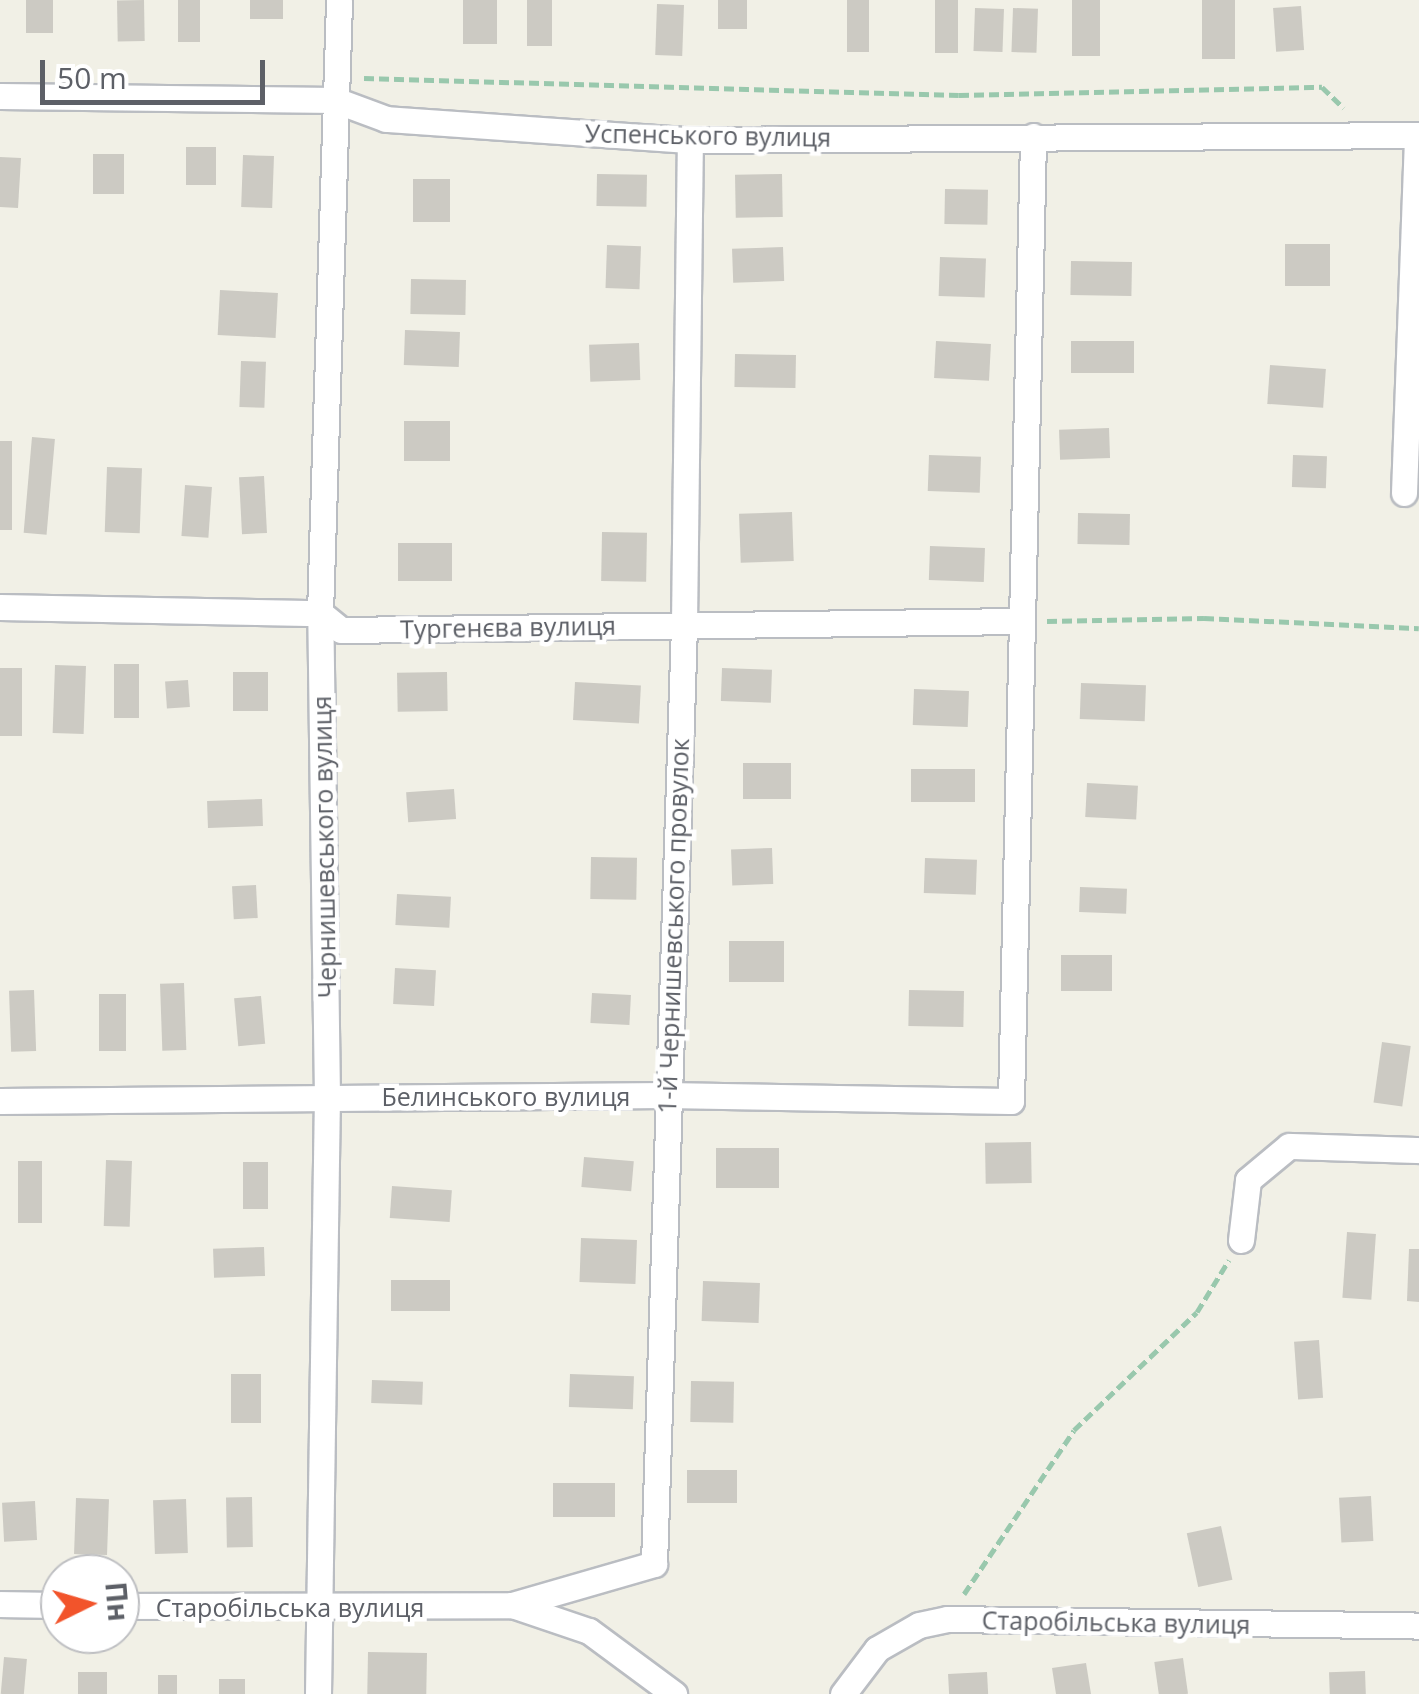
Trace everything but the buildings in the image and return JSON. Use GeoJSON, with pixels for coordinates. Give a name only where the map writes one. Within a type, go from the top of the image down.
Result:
{"type":"FeatureCollection","features":[{"type":"Feature","properties":{"kind":"street","name":"Чернишевського вулиця"},"geometry":{"type":"LineString","coordinates":[[318,1694],[327,1097],[320,613],[339,0]]}},
{"type":"Feature","properties":{"kind":"street","name":"Успенського вулиця"},"geometry":{"type":"LineString","coordinates":[[0,96],[336,89],[386,119],[690,140],[1418,134]]}},
{"type":"Feature","properties":{"kind":"street"},"geometry":{"type":"LineString","coordinates":[[1404,493],[1418,134]]}},
{"type":"Feature","properties":{"kind":"street"},"geometry":{"type":"LineString","coordinates":[[1022,622],[1033,136]]}},
{"type":"Feature","properties":{"kind":"street","name":"1-й Чернишевського провулок"},"geometry":{"type":"LineString","coordinates":[[512,1606],[654,1564],[684,624],[690,140]]}},
{"type":"Feature","properties":{"kind":"street","name":"Тургенєва вулиця"},"geometry":{"type":"LineString","coordinates":[[0,606],[320,613],[341,630],[1022,622]]}},
{"type":"Feature","properties":{"kind":"street","name":"Белинського вулиця"},"geometry":{"type":"LineString","coordinates":[[0,1101],[666,1096],[1011,1102],[1022,622]]}},
{"type":"Feature","properties":{"kind":"street"},"geometry":{"type":"LineString","coordinates":[[1241,1240],[1248,1180],[1289,1146],[1419,1150]]}},
{"type":"Feature","properties":{"kind":"street"},"geometry":{"type":"LineString","coordinates":[[0,1604],[40,1605]]}},
{"type":"Feature","properties":{"kind":"street","name":"Старобільська вулиця"},"geometry":{"type":"LineString","coordinates":[[140,1606],[512,1606],[589,1631],[674,1694]]}},
{"type":"Feature","properties":{"kind":"street","name":"Старобільська вулиця"},"geometry":{"type":"LineString","coordinates":[[843,1694],[877,1649],[919,1625],[947,1619],[1419,1626]]}},
{"type":"Feature","properties":{"kind":"path"},"geometry":{"type":"LineString","coordinates":[[336,89],[959,95],[1322,87]]}},
{"type":"Feature","properties":{"kind":"path"},"geometry":{"type":"LineString","coordinates":[[1022,622],[1204,618],[1419,628]]}},
{"type":"Feature","properties":{"kind":"path"},"geometry":{"type":"LineString","coordinates":[[947,1619],[1074,1430],[1197,1312],[1241,1240]]}}]}
